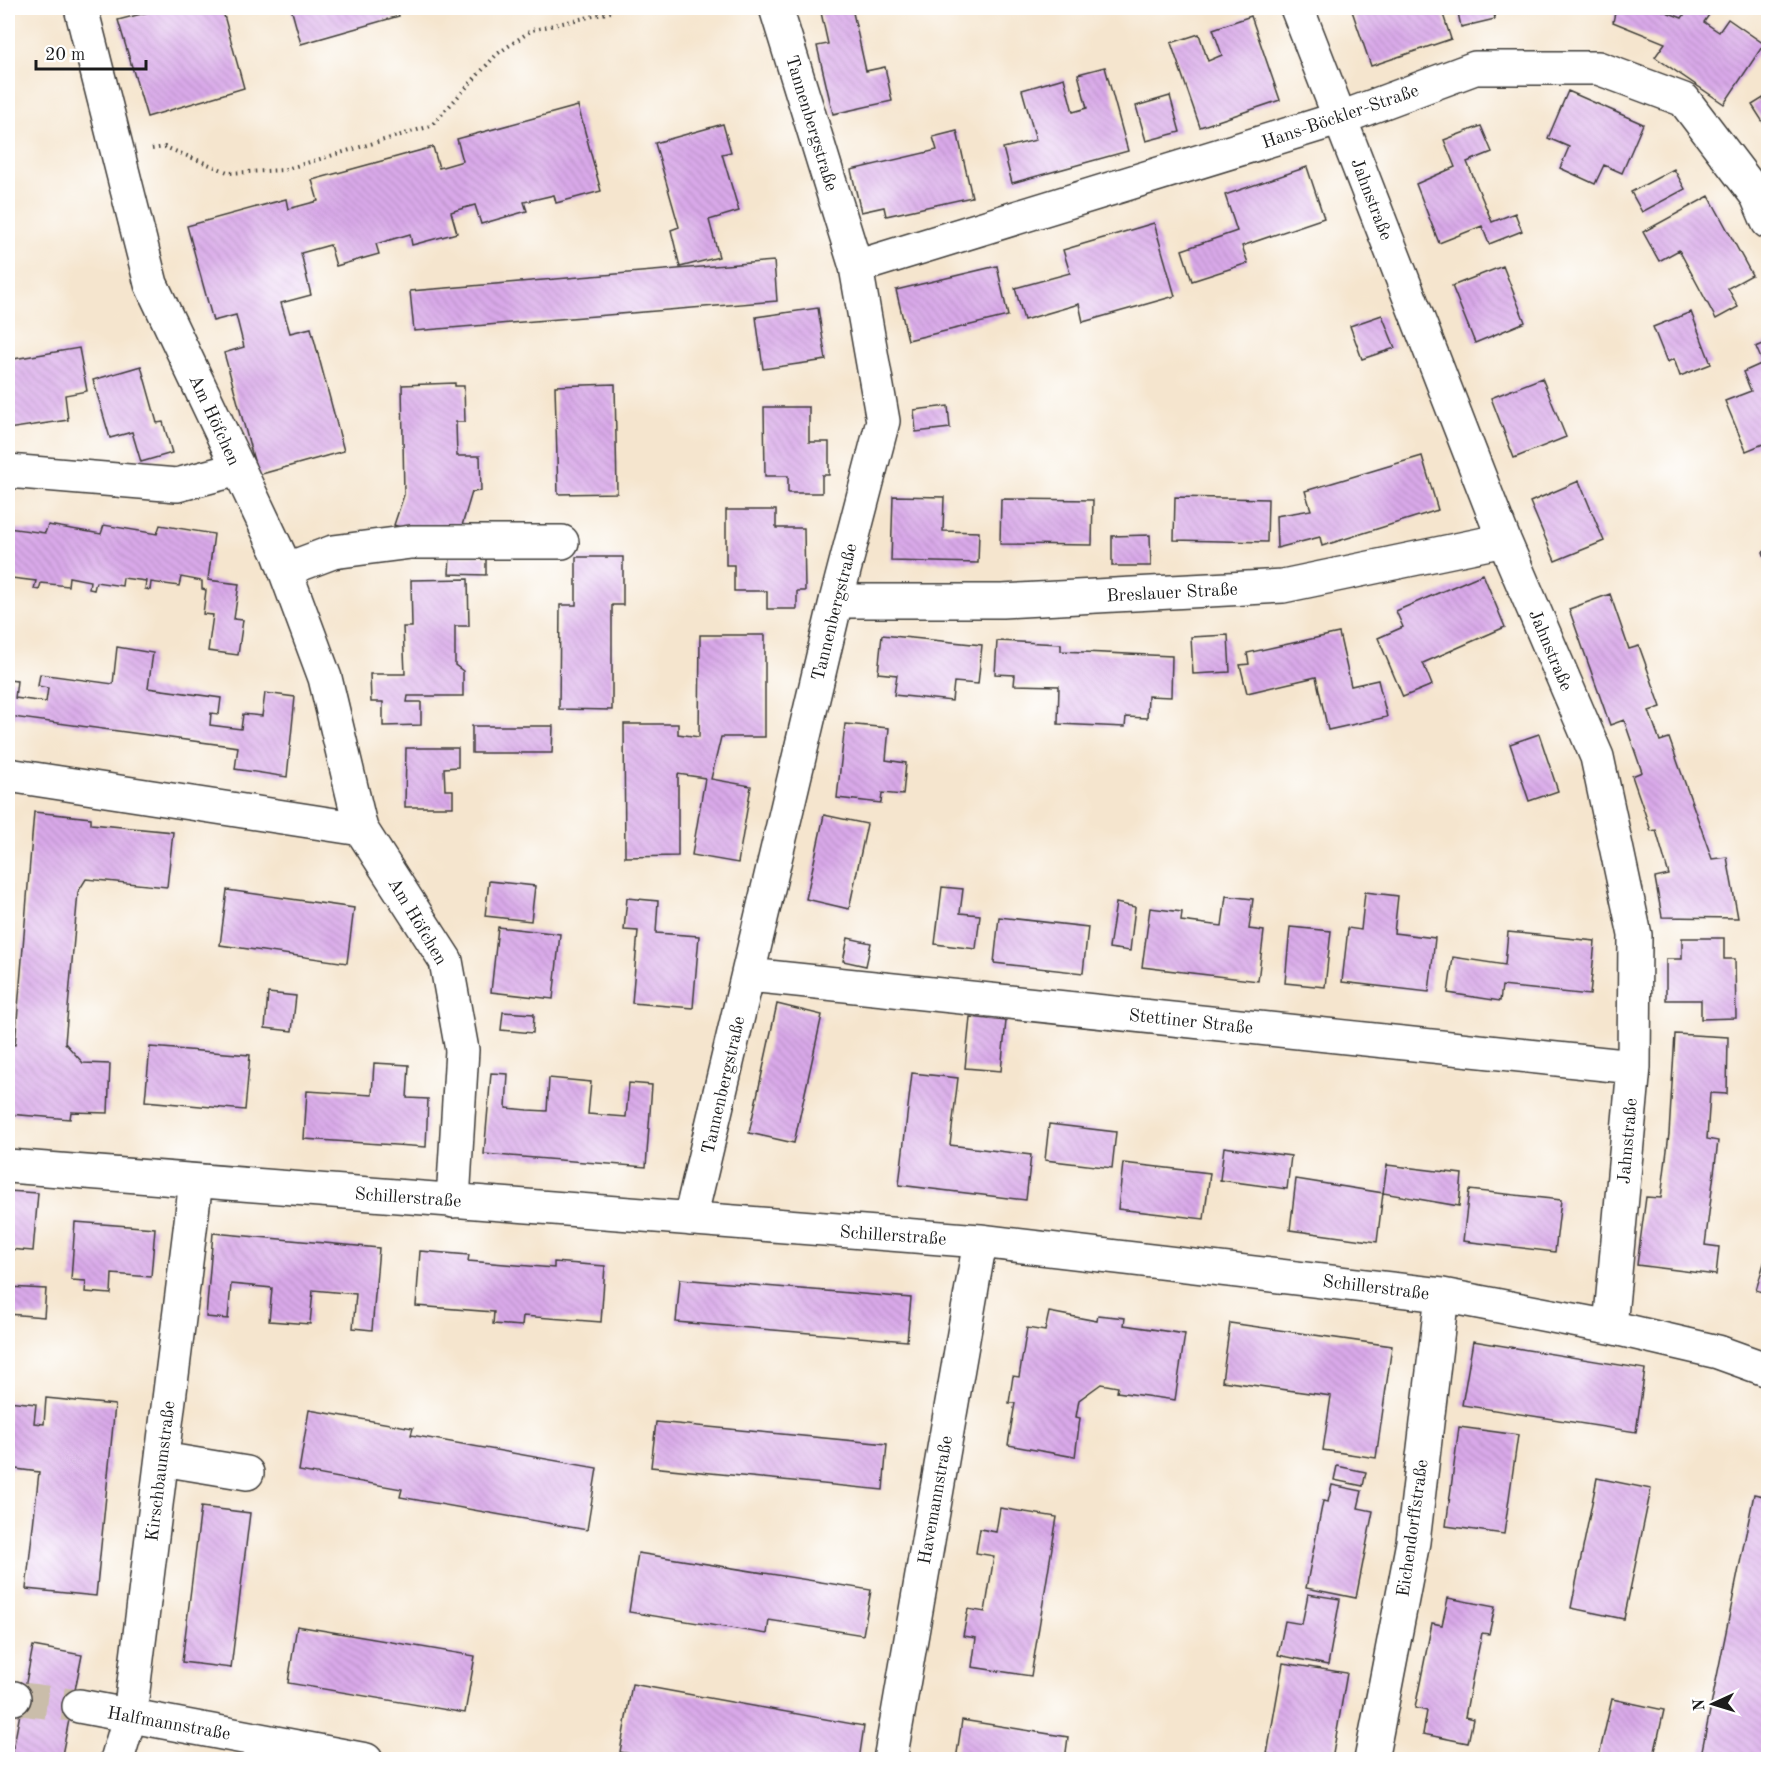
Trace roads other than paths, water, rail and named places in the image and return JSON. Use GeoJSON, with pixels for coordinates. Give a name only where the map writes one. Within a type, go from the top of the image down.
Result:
{"type":"FeatureCollection","features":[{"type":"Feature","properties":{"kind":"street","name":"Am Höfchen"},"geometry":{"type":"LineString","coordinates":[[81,8],[151,284],[285,570],[325,678],[361,829],[446,961],[462,1050],[453,1201]]}},
{"type":"Feature","properties":{"kind":"street","name":"Tannenbergstraße"},"geometry":{"type":"LineString","coordinates":[[690,1220],[836,602],[883,421],[856,267],[777,8]]}},
{"type":"Feature","properties":{"kind":"street","name":"Jahnstraße"},"geometry":{"type":"LineString","coordinates":[[1297,8],[1504,540],[1597,757],[1635,935],[1634,1067],[1610,1327]]}},
{"type":"Feature","properties":{"kind":"street","name":"Hans-Böckler-Straße"},"geometry":{"type":"LineString","coordinates":[[856,267],[1341,118],[1476,68],[1598,68],[1684,100],[1757,196],[1768,222]]}},
{"type":"Feature","properties":{"kind":"street"},"geometry":{"type":"LineString","coordinates":[[8,471],[177,485],[238,469]]}},
{"type":"Feature","properties":{"kind":"street","name":"Breslauer Straße"},"geometry":{"type":"LineString","coordinates":[[836,602],[1002,601],[1283,586],[1504,540]]}},
{"type":"Feature","properties":{"kind":"street"},"geometry":{"type":"LineString","coordinates":[[285,570],[333,552],[411,542],[562,542]]}},
{"type":"Feature","properties":{"kind":"street"},"geometry":{"type":"LineString","coordinates":[[8,775],[361,829]]}},
{"type":"Feature","properties":{"kind":"street","name":"Stettiner Straße"},"geometry":{"type":"LineString","coordinates":[[749,975],[1634,1067]]}},
{"type":"Feature","properties":{"kind":"street","name":"Schillerstraße"},"geometry":{"type":"LineString","coordinates":[[8,1166],[980,1241],[1442,1295],[1610,1327],[1718,1352],[1768,1370]]}},
{"type":"Feature","properties":{"kind":"street","name":"Kirschbaumstraße"},"geometry":{"type":"LineString","coordinates":[[117,1760],[130,1715],[196,1181]]}},
{"type":"Feature","properties":{"kind":"street","name":"Havemannstraße"},"geometry":{"type":"LineString","coordinates":[[890,1760],[980,1241]]}},
{"type":"Feature","properties":{"kind":"street","name":"Eichendorffstraße"},"geometry":{"type":"LineString","coordinates":[[1371,1760],[1413,1542],[1442,1295]]}},
{"type":"Feature","properties":{"kind":"street"},"geometry":{"type":"LineString","coordinates":[[162,1459],[248,1473]]}},
{"type":"Feature","properties":{"kind":"street","name":"Halfmannstraße"},"geometry":{"type":"LineString","coordinates":[[79,1706],[366,1760]]}},
{"type":"Feature","properties":{"kind":"tunnel"},"geometry":{"type":"LineString","coordinates":[[14,1698],[79,1706]]}}]}
